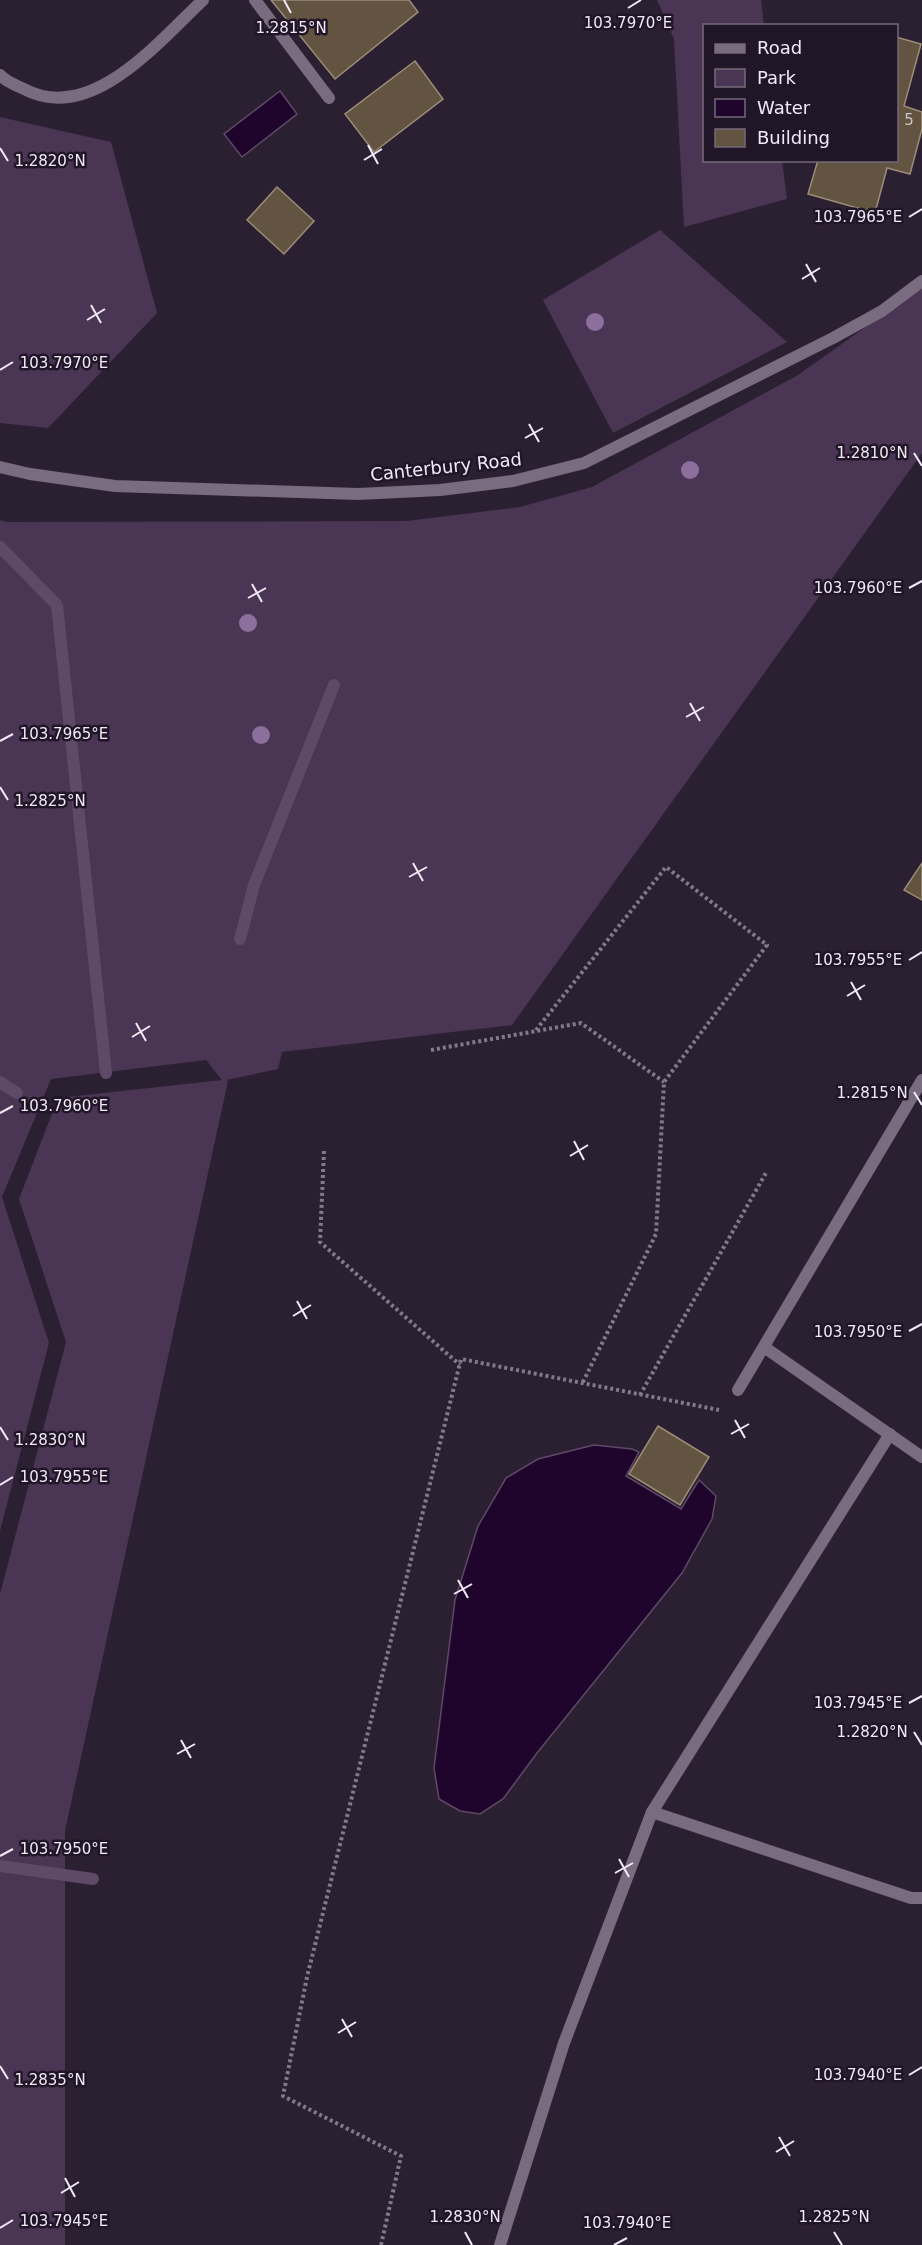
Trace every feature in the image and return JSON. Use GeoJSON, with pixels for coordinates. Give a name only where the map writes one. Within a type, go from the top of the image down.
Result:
{"type":"FeatureCollection","features":[{"type":"Feature","properties":{"kind":"street"},"geometry":{"type":"LineString","coordinates":[[0,75],[34,95],[55,98],[88,93],[125,72],[202,0]]}},
{"type":"Feature","properties":{"kind":"street"},"geometry":{"type":"LineString","coordinates":[[255,0],[329,98]]}},
{"type":"Feature","properties":{"kind":"street","name":"Canterbury Road"},"geometry":{"type":"LineString","coordinates":[[0,467],[30,474],[115,486],[358,494],[440,489],[513,481],[584,463],[833,338],[882,311],[922,281]]}},
{"type":"Feature","properties":{"kind":"street"},"geometry":{"type":"LineString","coordinates":[[738,1390],[922,1080]]}},
{"type":"Feature","properties":{"kind":"street"},"geometry":{"type":"LineString","coordinates":[[764,1347],[922,1457]]}},
{"type":"Feature","properties":{"kind":"street"},"geometry":{"type":"LineString","coordinates":[[500,2245],[564,2043],[652,1812],[890,1434]]}},
{"type":"Feature","properties":{"kind":"street"},"geometry":{"type":"LineString","coordinates":[[652,1812],[899,1894],[922,1898]]}},
{"type":"Feature","properties":{"kind":"path"},"geometry":{"type":"LineString","coordinates":[[536,1030],[666,867],[766,945],[664,1082],[656,1234],[582,1384]]}},
{"type":"Feature","properties":{"kind":"path"},"geometry":{"type":"LineString","coordinates":[[431,1050],[581,1023],[664,1082]]}},
{"type":"Feature","properties":{"kind":"path"},"geometry":{"type":"LineString","coordinates":[[324,1151],[320,1242],[460,1365]]}},
{"type":"Feature","properties":{"kind":"path"},"geometry":{"type":"LineString","coordinates":[[640,1395],[767,1171]]}},
{"type":"Feature","properties":{"kind":"path"},"geometry":{"type":"LineString","coordinates":[[381,2245],[401,2156],[283,2096],[307,1977],[461,1359],[724,1411],[738,1390]]}},
{"type":"Feature","properties":{"kind":"green space"},"geometry":{"type":"Polygon","coordinates":[[[657,0],[761,0],[764,24],[703,24],[703,162],[782,162],[787,199],[684,227],[674,39],[657,0]]]}},
{"type":"Feature","properties":{"kind":"green space"},"geometry":{"type":"Polygon","coordinates":[[[0,117],[111,142],[157,313],[48,428],[0,423],[0,117]]]}},
{"type":"Feature","properties":{"kind":"green space"},"geometry":{"type":"Polygon","coordinates":[[[660,230],[787,342],[613,433],[543,300],[660,230]]]}},
{"type":"Feature","properties":{"kind":"green space"},"geometry":{"type":"Polygon","coordinates":[[[922,287],[922,453],[512,1025],[282,1052],[278,1069],[226,1080],[228,1081],[65,1831],[65,2245],[0,2245],[0,1594],[66,1342],[19,1199],[58,1098],[222,1080],[206,1060],[51,1079],[2,1197],[49,1343],[0,1531],[0,520],[6,522],[407,521],[520,507],[592,487],[798,375],[922,287]]]}},
{"type":"Feature","properties":{"kind":"water"},"geometry":{"type":"Polygon","coordinates":[[[280,91],[297,114],[242,157],[224,134],[280,91]]]}},
{"type":"Feature","properties":{"kind":"water"},"geometry":{"type":"Polygon","coordinates":[[[594,1445],[632,1449],[639,1452],[626,1476],[681,1509],[699,1480],[716,1496],[712,1519],[682,1573],[537,1753],[503,1799],[480,1814],[460,1811],[439,1799],[434,1768],[455,1600],[478,1526],[506,1478],[538,1459],[594,1445]]]}},
{"type":"Feature","properties":{"kind":"building"},"geometry":{"type":"Polygon","coordinates":[[[271,0],[409,0],[418,12],[335,79],[271,0]]]}},
{"type":"Feature","properties":{"kind":"building"},"geometry":{"type":"Polygon","coordinates":[[[898,38],[921,44],[904,106],[922,112],[922,129],[910,174],[887,168],[875,213],[808,194],[817,162],[898,162],[898,38]]]}},
{"type":"Feature","properties":{"kind":"building"},"geometry":{"type":"Polygon","coordinates":[[[415,61],[443,99],[374,152],[345,114],[415,61]]]}},
{"type":"Feature","properties":{"kind":"building"},"geometry":{"type":"Polygon","coordinates":[[[277,187],[314,221],[284,254],[247,220],[277,187]]]}},
{"type":"Feature","properties":{"kind":"building"},"geometry":{"type":"Polygon","coordinates":[[[922,863],[922,900],[904,890],[922,863]]]}},
{"type":"Feature","properties":{"kind":"building"},"geometry":{"type":"Polygon","coordinates":[[[658,1426],[709,1457],[680,1505],[629,1474],[658,1426]]]}},
{"type":"Feature","properties":{"kind":"waterway"},"geometry":{"type":"LineString","coordinates":[[0,547],[57,605],[106,1073]]}},
{"type":"Feature","properties":{"kind":"waterway"},"geometry":{"type":"LineString","coordinates":[[240,939],[254,885],[334,685]]}},
{"type":"Feature","properties":{"kind":"waterway"},"geometry":{"type":"LineString","coordinates":[[0,1082],[17,1093]]}},
{"type":"Feature","properties":{"kind":"waterway"},"geometry":{"type":"LineString","coordinates":[[0,1866],[93,1879]]}}]}
